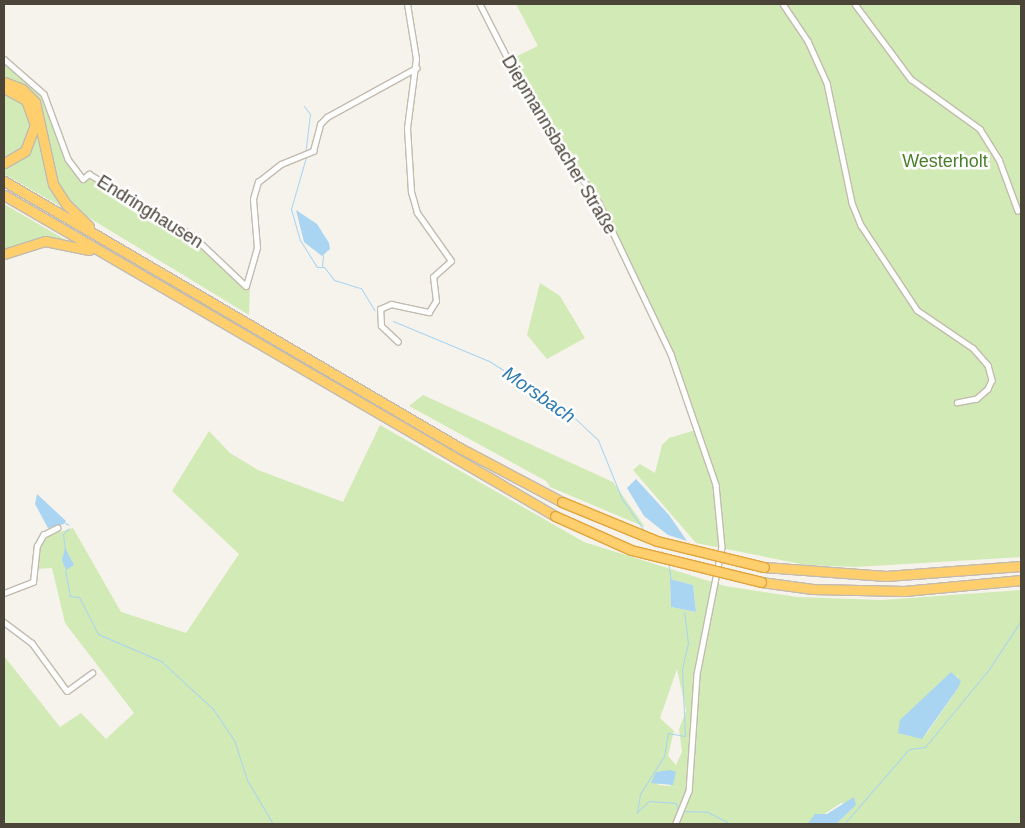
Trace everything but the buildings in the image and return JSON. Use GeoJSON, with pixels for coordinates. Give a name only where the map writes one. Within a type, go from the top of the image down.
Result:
{"type":"FeatureCollection","features":[{"type":"Feature","properties":{"kind":"highway"},"geometry":{"type":"LineString","coordinates":[[4,82],[22,89],[35,102],[53,184],[70,209],[106,241]]}},
{"type":"Feature","properties":{"kind":"highway"},"geometry":{"type":"LineString","coordinates":[[4,88],[26,100],[36,125],[27,150],[4,163]]}},
{"type":"Feature","properties":{"kind":"highway"},"geometry":{"type":"LineString","coordinates":[[4,181],[468,453],[562,502],[657,541],[764,567],[886,576],[1021,566]]}},
{"type":"Feature","properties":{"kind":"highway"},"geometry":{"type":"LineString","coordinates":[[4,195],[555,516],[631,550],[761,582],[813,589],[904,591],[1021,580]]}},
{"type":"Feature","properties":{"kind":"highway"},"geometry":{"type":"LineString","coordinates":[[4,254],[50,240],[106,256]]}},
{"type":"Feature","properties":{"kind":"street"},"geometry":{"type":"LineString","coordinates":[[398,342],[381,326],[380,309],[391,304],[429,312],[436,300],[433,276],[451,261],[417,213],[411,192],[406,128],[416,68],[407,4]]}},
{"type":"Feature","properties":{"kind":"street","name":"Diepmannsbacher Straße"},"geometry":{"type":"LineString","coordinates":[[480,4],[528,100],[599,204],[671,354],[716,485],[722,547],[697,675],[686,801],[676,824]]}},
{"type":"Feature","properties":{"kind":"street"},"geometry":{"type":"LineString","coordinates":[[783,4],[808,41],[827,83],[852,203],[861,224],[917,310],[973,348],[988,365],[992,380],[988,389],[977,399],[957,403]]}},
{"type":"Feature","properties":{"kind":"street"},"geometry":{"type":"LineString","coordinates":[[855,4],[910,79],[980,129],[999,159],[1018,210]]}},
{"type":"Feature","properties":{"kind":"street","name":"Endringhausen"},"geometry":{"type":"LineString","coordinates":[[4,59],[44,94],[68,159],[83,179],[88,174],[192,234],[246,286],[257,248],[254,190],[277,166],[313,151],[320,124],[327,117],[416,68]]}},
{"type":"Feature","properties":{"kind":"street"},"geometry":{"type":"LineString","coordinates":[[4,593],[33,582],[39,540],[57,528]]}},
{"type":"Feature","properties":{"kind":"street"},"geometry":{"type":"LineString","coordinates":[[4,622],[32,643],[68,692],[92,673]]}},
{"type":"Feature","properties":{"kind":"green space","name":"Westerholt"},"geometry":{"type":"Polygon","coordinates":[[[516,4],[1021,4],[1021,557],[855,567],[806,565],[696,543],[633,470],[640,464],[655,473],[662,445],[669,438],[699,429],[672,353],[594,190],[511,59],[538,46],[516,4]]]}},
{"type":"Feature","properties":{"kind":"green space"},"geometry":{"type":"Polygon","coordinates":[[[4,62],[42,94],[65,155],[83,184],[91,177],[195,238],[243,287],[250,283],[249,315],[73,208],[54,178],[40,106],[4,79],[4,62]]]}},
{"type":"Feature","properties":{"kind":"green space"},"geometry":{"type":"Polygon","coordinates":[[[4,84],[20,90],[34,105],[40,121],[46,169],[67,210],[4,174],[4,165],[20,159],[33,146],[38,127],[27,99],[4,84]]]}},
{"type":"Feature","properties":{"kind":"green space"},"geometry":{"type":"Polygon","coordinates":[[[4,90],[23,102],[32,129],[26,146],[4,159],[4,90]]]}},
{"type":"Feature","properties":{"kind":"green space"},"geometry":{"type":"Polygon","coordinates":[[[4,204],[66,240],[32,240],[4,252],[4,204]]]}},
{"type":"Feature","properties":{"kind":"green space"},"geometry":{"type":"Polygon","coordinates":[[[540,283],[560,296],[585,338],[547,359],[527,335],[540,283]]]}},
{"type":"Feature","properties":{"kind":"green space"},"geometry":{"type":"Polygon","coordinates":[[[423,395],[613,482],[645,527],[550,487],[546,481],[409,406],[423,395]]]}},
{"type":"Feature","properties":{"kind":"green space"},"geometry":{"type":"Polygon","coordinates":[[[380,425],[584,542],[725,586],[797,597],[882,600],[1021,590],[1021,824],[836,824],[856,805],[841,803],[809,824],[4,824],[4,656],[60,727],[81,713],[106,739],[134,713],[65,623],[52,568],[36,569],[43,537],[73,528],[121,612],[186,633],[239,554],[172,491],[209,431],[230,453],[258,470],[343,502],[380,425]],[[670,579],[671,607],[696,612],[693,585],[670,579]],[[677,669],[660,718],[674,731],[668,756],[676,765],[682,752],[679,729],[686,711],[677,669]],[[958,675],[923,739],[958,688],[958,675]],[[656,772],[658,785],[671,786],[660,773],[656,772]]]}},
{"type":"Feature","properties":{"kind":"water"},"geometry":{"type":"Polygon","coordinates":[[[296,210],[317,224],[329,243],[330,249],[322,256],[304,242],[296,210]]]}},
{"type":"Feature","properties":{"kind":"water"},"geometry":{"type":"Polygon","coordinates":[[[636,479],[669,515],[687,541],[668,535],[644,516],[627,488],[636,479]]]}},
{"type":"Feature","properties":{"kind":"water"},"geometry":{"type":"Polygon","coordinates":[[[37,494],[66,521],[64,524],[48,528],[35,504],[37,494]]]}},
{"type":"Feature","properties":{"kind":"water"},"geometry":{"type":"Polygon","coordinates":[[[65,548],[74,565],[66,570],[62,560],[65,548]]]}},
{"type":"Feature","properties":{"kind":"water"},"geometry":{"type":"Polygon","coordinates":[[[670,579],[693,585],[696,612],[671,607],[670,579]]]}},
{"type":"Feature","properties":{"kind":"water"},"geometry":{"type":"Polygon","coordinates":[[[951,672],[961,681],[958,688],[922,739],[898,733],[900,720],[951,672]]]}},
{"type":"Feature","properties":{"kind":"water"},"geometry":{"type":"Polygon","coordinates":[[[670,770],[676,772],[673,785],[651,783],[656,772],[670,770]]]}},
{"type":"Feature","properties":{"kind":"water"},"geometry":{"type":"Polygon","coordinates":[[[854,797],[856,805],[836,824],[808,823],[815,814],[827,814],[854,797]]]}},
{"type":"Feature","properties":{"kind":"waterway","name":"Morsbach"},"geometry":{"type":"LineString","coordinates":[[304,106],[310,114],[305,152]]}},
{"type":"Feature","properties":{"kind":"waterway","name":"Morsbach"},"geometry":{"type":"LineString","coordinates":[[306,157],[291,209],[300,240],[317,267],[324,267],[334,280],[361,288],[374,310]]}},
{"type":"Feature","properties":{"kind":"waterway","name":"Morsbach"},"geometry":{"type":"LineString","coordinates":[[322,267],[323,255]]}},
{"type":"Feature","properties":{"kind":"waterway","name":"Morsbach"},"geometry":{"type":"LineString","coordinates":[[393,321],[489,361],[564,408],[598,440],[622,499],[644,531]]}},
{"type":"Feature","properties":{"kind":"waterway"},"geometry":{"type":"LineString","coordinates":[[65,523],[69,525]]}},
{"type":"Feature","properties":{"kind":"waterway"},"geometry":{"type":"LineString","coordinates":[[65,549],[63,534],[69,528]]}},
{"type":"Feature","properties":{"kind":"waterway","name":"Morsbach"},"geometry":{"type":"LineString","coordinates":[[661,551],[664,554]]}},
{"type":"Feature","properties":{"kind":"waterway","name":"Morsbach"},"geometry":{"type":"LineString","coordinates":[[668,562],[671,580]]}},
{"type":"Feature","properties":{"kind":"waterway"},"geometry":{"type":"LineString","coordinates":[[65,570],[70,596],[79,597],[98,634],[161,661],[213,709],[234,740],[247,780],[273,824]]}},
{"type":"Feature","properties":{"kind":"waterway","name":"Morsbach"},"geometry":{"type":"LineString","coordinates":[[637,813],[640,794],[664,756],[668,733],[685,736],[682,669],[688,643],[684,612]]}},
{"type":"Feature","properties":{"kind":"waterway"},"geometry":{"type":"LineString","coordinates":[[844,824],[909,749],[925,747],[989,669],[1020,622]]}},
{"type":"Feature","properties":{"kind":"waterway"},"geometry":{"type":"LineString","coordinates":[[637,812],[649,801],[676,803],[677,809]]}},
{"type":"Feature","properties":{"kind":"waterway"},"geometry":{"type":"LineString","coordinates":[[685,811],[708,812],[731,824]]}}]}
